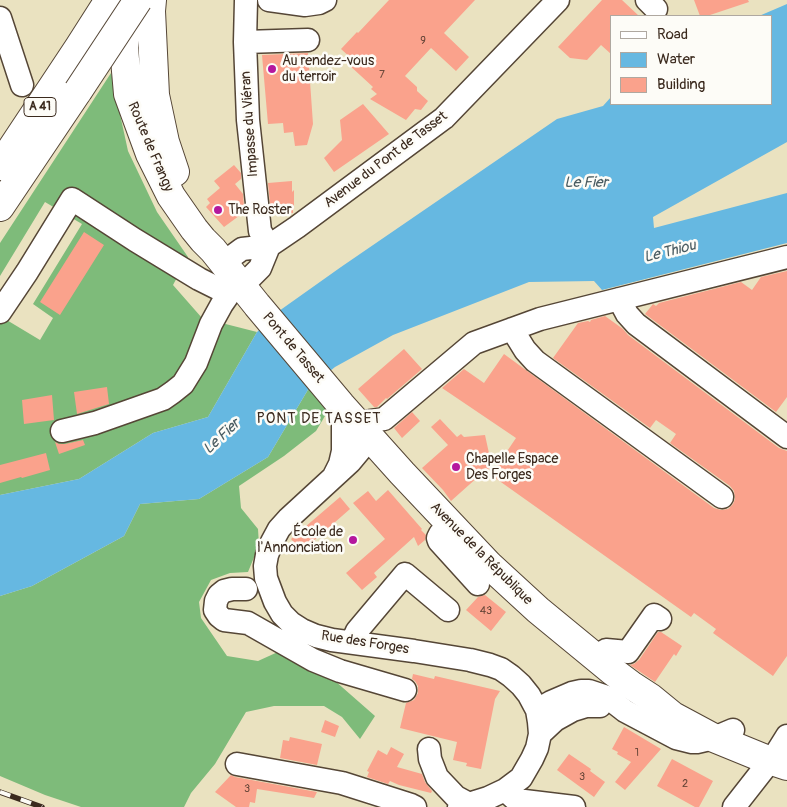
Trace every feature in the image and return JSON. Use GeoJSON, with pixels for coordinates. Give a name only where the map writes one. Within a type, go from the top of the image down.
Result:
{"type":"FeatureCollection","features":[{"type":"Feature","properties":{"kind":"main road","name":"A 41"},"geometry":{"type":"LineString","coordinates":[[0,166],[109,0]]}},
{"type":"Feature","properties":{"kind":"main road","name":"Route de Frangy"},"geometry":{"type":"LineString","coordinates":[[126,0],[124,48],[128,94],[150,154],[171,196],[194,229],[218,256]]}},
{"type":"Feature","properties":{"kind":"main road","name":"A 41"},"geometry":{"type":"LineString","coordinates":[[0,207],[138,0]]}},
{"type":"Feature","properties":{"kind":"main road","name":"Route de Frangy"},"geometry":{"type":"LineString","coordinates":[[152,0],[155,94],[165,142],[180,186],[218,256],[243,295]]}},
{"type":"Feature","properties":{"kind":"main road","name":"Pont de Tasset"},"geometry":{"type":"LineString","coordinates":[[243,295],[335,398]]}},
{"type":"Feature","properties":{"kind":"main road","name":"Avenue de la République"},"geometry":{"type":"LineString","coordinates":[[335,398],[451,526],[504,579],[538,610],[611,670],[673,716],[781,755]]}},
{"type":"Feature","properties":{"kind":"street","name":"Impasse du Viéran"},"geometry":{"type":"LineString","coordinates":[[246,0],[246,93],[252,169],[260,231],[269,246]]}},
{"type":"Feature","properties":{"kind":"street"},"geometry":{"type":"LineString","coordinates":[[269,0],[305,5],[325,0]]}},
{"type":"Feature","properties":{"kind":"street","name":"Avenue du Pont de Tasset"},"geometry":{"type":"LineString","coordinates":[[218,256],[242,249],[269,246],[444,118],[558,0]]}},
{"type":"Feature","properties":{"kind":"street"},"geometry":{"type":"LineString","coordinates":[[0,18],[22,85]]}},
{"type":"Feature","properties":{"kind":"street"},"geometry":{"type":"LineString","coordinates":[[245,42],[308,40]]}},
{"type":"Feature","properties":{"kind":"street"},"geometry":{"type":"LineString","coordinates":[[0,312],[28,272],[72,199],[135,240],[215,288],[243,295]]}},
{"type":"Feature","properties":{"kind":"street"},"geometry":{"type":"LineString","coordinates":[[62,431],[95,423],[163,399],[182,384],[196,363],[218,309],[243,295],[260,268],[269,246]]}},
{"type":"Feature","properties":{"kind":"street"},"geometry":{"type":"LineString","coordinates":[[366,433],[370,421],[384,419],[474,343],[540,319],[787,257]]}},
{"type":"Feature","properties":{"kind":"street"},"geometry":{"type":"LineString","coordinates":[[619,299],[626,314],[636,324],[787,437]]}},
{"type":"Feature","properties":{"kind":"street"},"geometry":{"type":"LineString","coordinates":[[512,329],[535,361],[722,497]]}},
{"type":"Feature","properties":{"kind":"street","name":"Rue des Forges"},"geometry":{"type":"LineString","coordinates":[[332,479],[340,464],[343,451],[343,423],[335,398]]}},
{"type":"Feature","properties":{"kind":"street","name":"Rue des Forges"},"geometry":{"type":"LineString","coordinates":[[366,433],[350,462],[288,519],[279,529],[272,542],[267,555],[265,573],[269,588],[282,614],[302,630],[332,640],[421,652],[490,665],[511,676],[521,685],[537,710]]}},
{"type":"Feature","properties":{"kind":"street"},"geometry":{"type":"LineString","coordinates":[[451,526],[440,534],[439,541],[478,584]]}},
{"type":"Feature","properties":{"kind":"street"},"geometry":{"type":"LineString","coordinates":[[340,671],[348,642],[405,574],[448,610]]}},
{"type":"Feature","properties":{"kind":"street"},"geometry":{"type":"LineString","coordinates":[[246,589],[224,591],[219,595],[215,610],[219,616],[224,620],[248,623],[313,660],[340,671],[406,690]]}},
{"type":"Feature","properties":{"kind":"street"},"geometry":{"type":"LineString","coordinates":[[606,650],[628,652],[654,615],[660,619]]}},
{"type":"Feature","properties":{"kind":"street"},"geometry":{"type":"LineString","coordinates":[[429,749],[430,759],[437,778],[464,805],[488,798],[505,790],[520,778],[527,769],[540,734],[537,710],[572,693],[589,691],[607,697],[625,711],[676,738],[697,742],[723,734]]}},
{"type":"Feature","properties":{"kind":"street"},"geometry":{"type":"LineString","coordinates":[[540,734],[555,720],[579,707],[594,706],[625,711]]}},
{"type":"Feature","properties":{"kind":"street"},"geometry":{"type":"LineString","coordinates":[[734,807],[781,755]]}},
{"type":"Feature","properties":{"kind":"street"},"geometry":{"type":"LineString","coordinates":[[238,764],[342,783],[416,807]]}},
{"type":"Feature","properties":{"kind":"street"},"geometry":{"type":"LineString","coordinates":[[505,790],[516,800],[574,807]]}},
{"type":"Feature","properties":{"kind":"green space"},"geometry":{"type":"Polygon","coordinates":[[[111,73],[128,151],[157,212],[188,257],[173,285],[202,318],[257,332],[208,417],[153,433],[79,479],[0,495],[0,316],[40,340],[53,318],[33,304],[82,224],[45,202],[0,276],[0,243],[111,73]]]}},
{"type":"Feature","properties":{"kind":"green space"},"geometry":{"type":"Polygon","coordinates":[[[309,388],[328,411],[316,431],[284,456],[239,486],[241,508],[258,529],[259,545],[248,572],[230,573],[211,580],[199,602],[201,618],[227,656],[258,661],[280,651],[318,666],[375,716],[360,739],[342,717],[324,706],[274,706],[246,712],[215,764],[191,793],[184,807],[81,807],[45,795],[0,776],[0,596],[32,586],[124,536],[140,504],[199,499],[268,457],[309,388]]]}},
{"type":"Feature","properties":{"kind":"water"},"geometry":{"type":"Polygon","coordinates":[[[787,4],[787,142],[653,217],[654,228],[787,193],[787,243],[602,290],[594,281],[529,282],[393,335],[335,367],[309,388],[268,457],[199,499],[140,504],[124,536],[32,586],[0,596],[0,495],[79,479],[153,433],[208,417],[257,332],[279,311],[557,119],[603,106],[610,98],[610,105],[772,105],[772,15],[761,15],[787,4]]]}},
{"type":"Feature","properties":{"kind":"building"},"geometry":{"type":"Polygon","coordinates":[[[389,0],[475,0],[444,33],[469,57],[456,71],[431,48],[405,76],[428,101],[421,110],[415,109],[406,120],[370,99],[377,94],[371,89],[373,87],[348,64],[352,59],[341,49],[389,0]]]}},
{"type":"Feature","properties":{"kind":"building"},"geometry":{"type":"Polygon","coordinates":[[[602,0],[622,0],[638,15],[610,15],[610,53],[601,45],[587,60],[570,58],[558,47],[602,0]]]}},
{"type":"Feature","properties":{"kind":"building"},"geometry":{"type":"Polygon","coordinates":[[[694,0],[748,0],[749,2],[710,15],[700,15],[694,0]]]}},
{"type":"Feature","properties":{"kind":"building"},"geometry":{"type":"Polygon","coordinates":[[[308,53],[313,124],[307,145],[295,146],[293,132],[284,133],[283,123],[268,124],[262,55],[308,53]]]}},
{"type":"Feature","properties":{"kind":"building"},"geometry":{"type":"Polygon","coordinates":[[[363,104],[389,134],[334,172],[324,158],[342,140],[340,120],[363,104]]]}},
{"type":"Feature","properties":{"kind":"building"},"geometry":{"type":"Polygon","coordinates":[[[234,165],[241,173],[241,179],[235,184],[243,194],[244,207],[240,210],[243,213],[224,227],[206,207],[210,203],[207,199],[220,188],[214,181],[234,165]]]}},
{"type":"Feature","properties":{"kind":"building"},"geometry":{"type":"Polygon","coordinates":[[[292,181],[292,192],[294,190],[293,213],[271,214],[268,183],[292,181]]]}},
{"type":"Feature","properties":{"kind":"building"},"geometry":{"type":"Polygon","coordinates":[[[84,232],[104,245],[60,315],[40,302],[84,232]]]}},
{"type":"Feature","properties":{"kind":"building"},"geometry":{"type":"Polygon","coordinates":[[[787,271],[787,397],[776,412],[645,314],[653,304],[656,306],[659,303],[741,282],[752,290],[761,277],[787,271]]]}},
{"type":"Feature","properties":{"kind":"building"},"geometry":{"type":"Polygon","coordinates":[[[605,316],[779,448],[787,451],[787,656],[773,676],[713,633],[716,629],[694,613],[691,617],[491,475],[516,438],[442,388],[464,369],[484,383],[504,354],[714,508],[728,509],[735,499],[734,491],[730,486],[670,443],[676,434],[656,420],[650,428],[553,358],[578,323],[590,322],[605,316]]]}},
{"type":"Feature","properties":{"kind":"building"},"geometry":{"type":"Polygon","coordinates":[[[404,349],[422,369],[377,407],[374,407],[358,389],[404,349]]]}},
{"type":"Feature","properties":{"kind":"building"},"geometry":{"type":"Polygon","coordinates":[[[107,387],[109,404],[77,414],[74,392],[107,387]]]}},
{"type":"Feature","properties":{"kind":"building"},"geometry":{"type":"Polygon","coordinates":[[[52,395],[54,420],[24,424],[22,400],[52,395]]]}},
{"type":"Feature","properties":{"kind":"building"},"geometry":{"type":"Polygon","coordinates":[[[412,412],[420,421],[402,438],[394,428],[412,412]]]}},
{"type":"Feature","properties":{"kind":"building","name":"Chapelle Espace Des Forges"},"geometry":{"type":"Polygon","coordinates":[[[440,419],[457,437],[461,434],[464,437],[485,435],[492,467],[451,501],[422,468],[448,445],[431,427],[440,419]]]}},
{"type":"Feature","properties":{"kind":"building"},"geometry":{"type":"Polygon","coordinates":[[[83,440],[85,445],[59,454],[55,442],[65,444],[83,440]]]}},
{"type":"Feature","properties":{"kind":"building"},"geometry":{"type":"Polygon","coordinates":[[[46,453],[50,470],[0,483],[0,465],[46,453]]]}},
{"type":"Feature","properties":{"kind":"building"},"geometry":{"type":"Polygon","coordinates":[[[388,490],[422,529],[426,535],[425,540],[418,546],[414,537],[374,573],[377,577],[362,590],[346,573],[385,539],[353,503],[368,491],[376,501],[388,490]]]}},
{"type":"Feature","properties":{"kind":"building"},"geometry":{"type":"Polygon","coordinates":[[[340,497],[350,509],[302,551],[291,539],[340,497]]]}},
{"type":"Feature","properties":{"kind":"building"},"geometry":{"type":"Polygon","coordinates":[[[485,595],[506,612],[491,631],[466,610],[478,597],[485,595]]]}},
{"type":"Feature","properties":{"kind":"building"},"geometry":{"type":"Polygon","coordinates":[[[658,632],[661,632],[682,646],[676,656],[674,654],[655,682],[630,665],[639,660],[658,632]]]}},
{"type":"Feature","properties":{"kind":"building"},"geometry":{"type":"Polygon","coordinates":[[[413,674],[434,679],[435,676],[500,691],[495,699],[481,769],[466,766],[467,763],[453,760],[457,742],[400,728],[406,703],[414,700],[418,693],[418,686],[412,679],[413,674]]]}},
{"type":"Feature","properties":{"kind":"building"},"geometry":{"type":"Polygon","coordinates":[[[325,720],[339,726],[335,737],[321,732],[325,720]]]}},
{"type":"Feature","properties":{"kind":"building"},"geometry":{"type":"Polygon","coordinates":[[[624,727],[661,749],[625,790],[615,782],[631,762],[612,749],[624,727]]]}},
{"type":"Feature","properties":{"kind":"building"},"geometry":{"type":"Polygon","coordinates":[[[290,737],[322,744],[317,765],[280,758],[283,740],[289,741],[290,737]]]}},
{"type":"Feature","properties":{"kind":"building"},"geometry":{"type":"Polygon","coordinates":[[[391,747],[404,754],[397,767],[422,774],[432,791],[431,793],[390,781],[388,784],[367,777],[369,772],[367,771],[378,750],[387,755],[391,747]]]}},
{"type":"Feature","properties":{"kind":"building"},"geometry":{"type":"Polygon","coordinates":[[[569,754],[591,769],[590,771],[605,782],[594,797],[557,770],[569,754]]]}},
{"type":"Feature","properties":{"kind":"building"},"geometry":{"type":"Polygon","coordinates":[[[672,759],[713,781],[699,807],[695,807],[657,786],[672,759]]]}},
{"type":"Feature","properties":{"kind":"building"},"geometry":{"type":"Polygon","coordinates":[[[231,775],[317,792],[314,798],[257,789],[255,803],[250,802],[249,807],[236,807],[215,792],[231,775]]]}},
{"type":"Feature","properties":{"kind":"railway"},"geometry":{"type":"LineString","coordinates":[[0,792],[42,807]]}},
{"type":"Feature","properties":{"kind":"place","name":"Au rendez-vous du terroir"},"geometry":{"type":"Point","coordinates":[272,69]}},
{"type":"Feature","properties":{"kind":"place","name":"The Roster"},"geometry":{"type":"Point","coordinates":[218,210]}},
{"type":"Feature","properties":{"kind":"place","name":"Chapelle Espace Des Forges"},"geometry":{"type":"Point","coordinates":[456,467]}},
{"type":"Feature","properties":{"kind":"place","name":"École de l'Annonciation"},"geometry":{"type":"Point","coordinates":[353,540]}},
{"type":"Feature","properties":{"kind":"district","name":"PONT DE TASSET"},"geometry":{"type":"Point","coordinates":[319,419]}},
{"type":"Feature","properties":{"kind":"water label","name":"Le Fier"},"geometry":{"type":"Point","coordinates":[586,183]}},
{"type":"Feature","properties":{"kind":"water label","name":"Le Thiou"},"geometry":{"type":"Point","coordinates":[670,252]}},
{"type":"Feature","properties":{"kind":"water label","name":"Le Fier"},"geometry":{"type":"Point","coordinates":[222,437]}}]}
